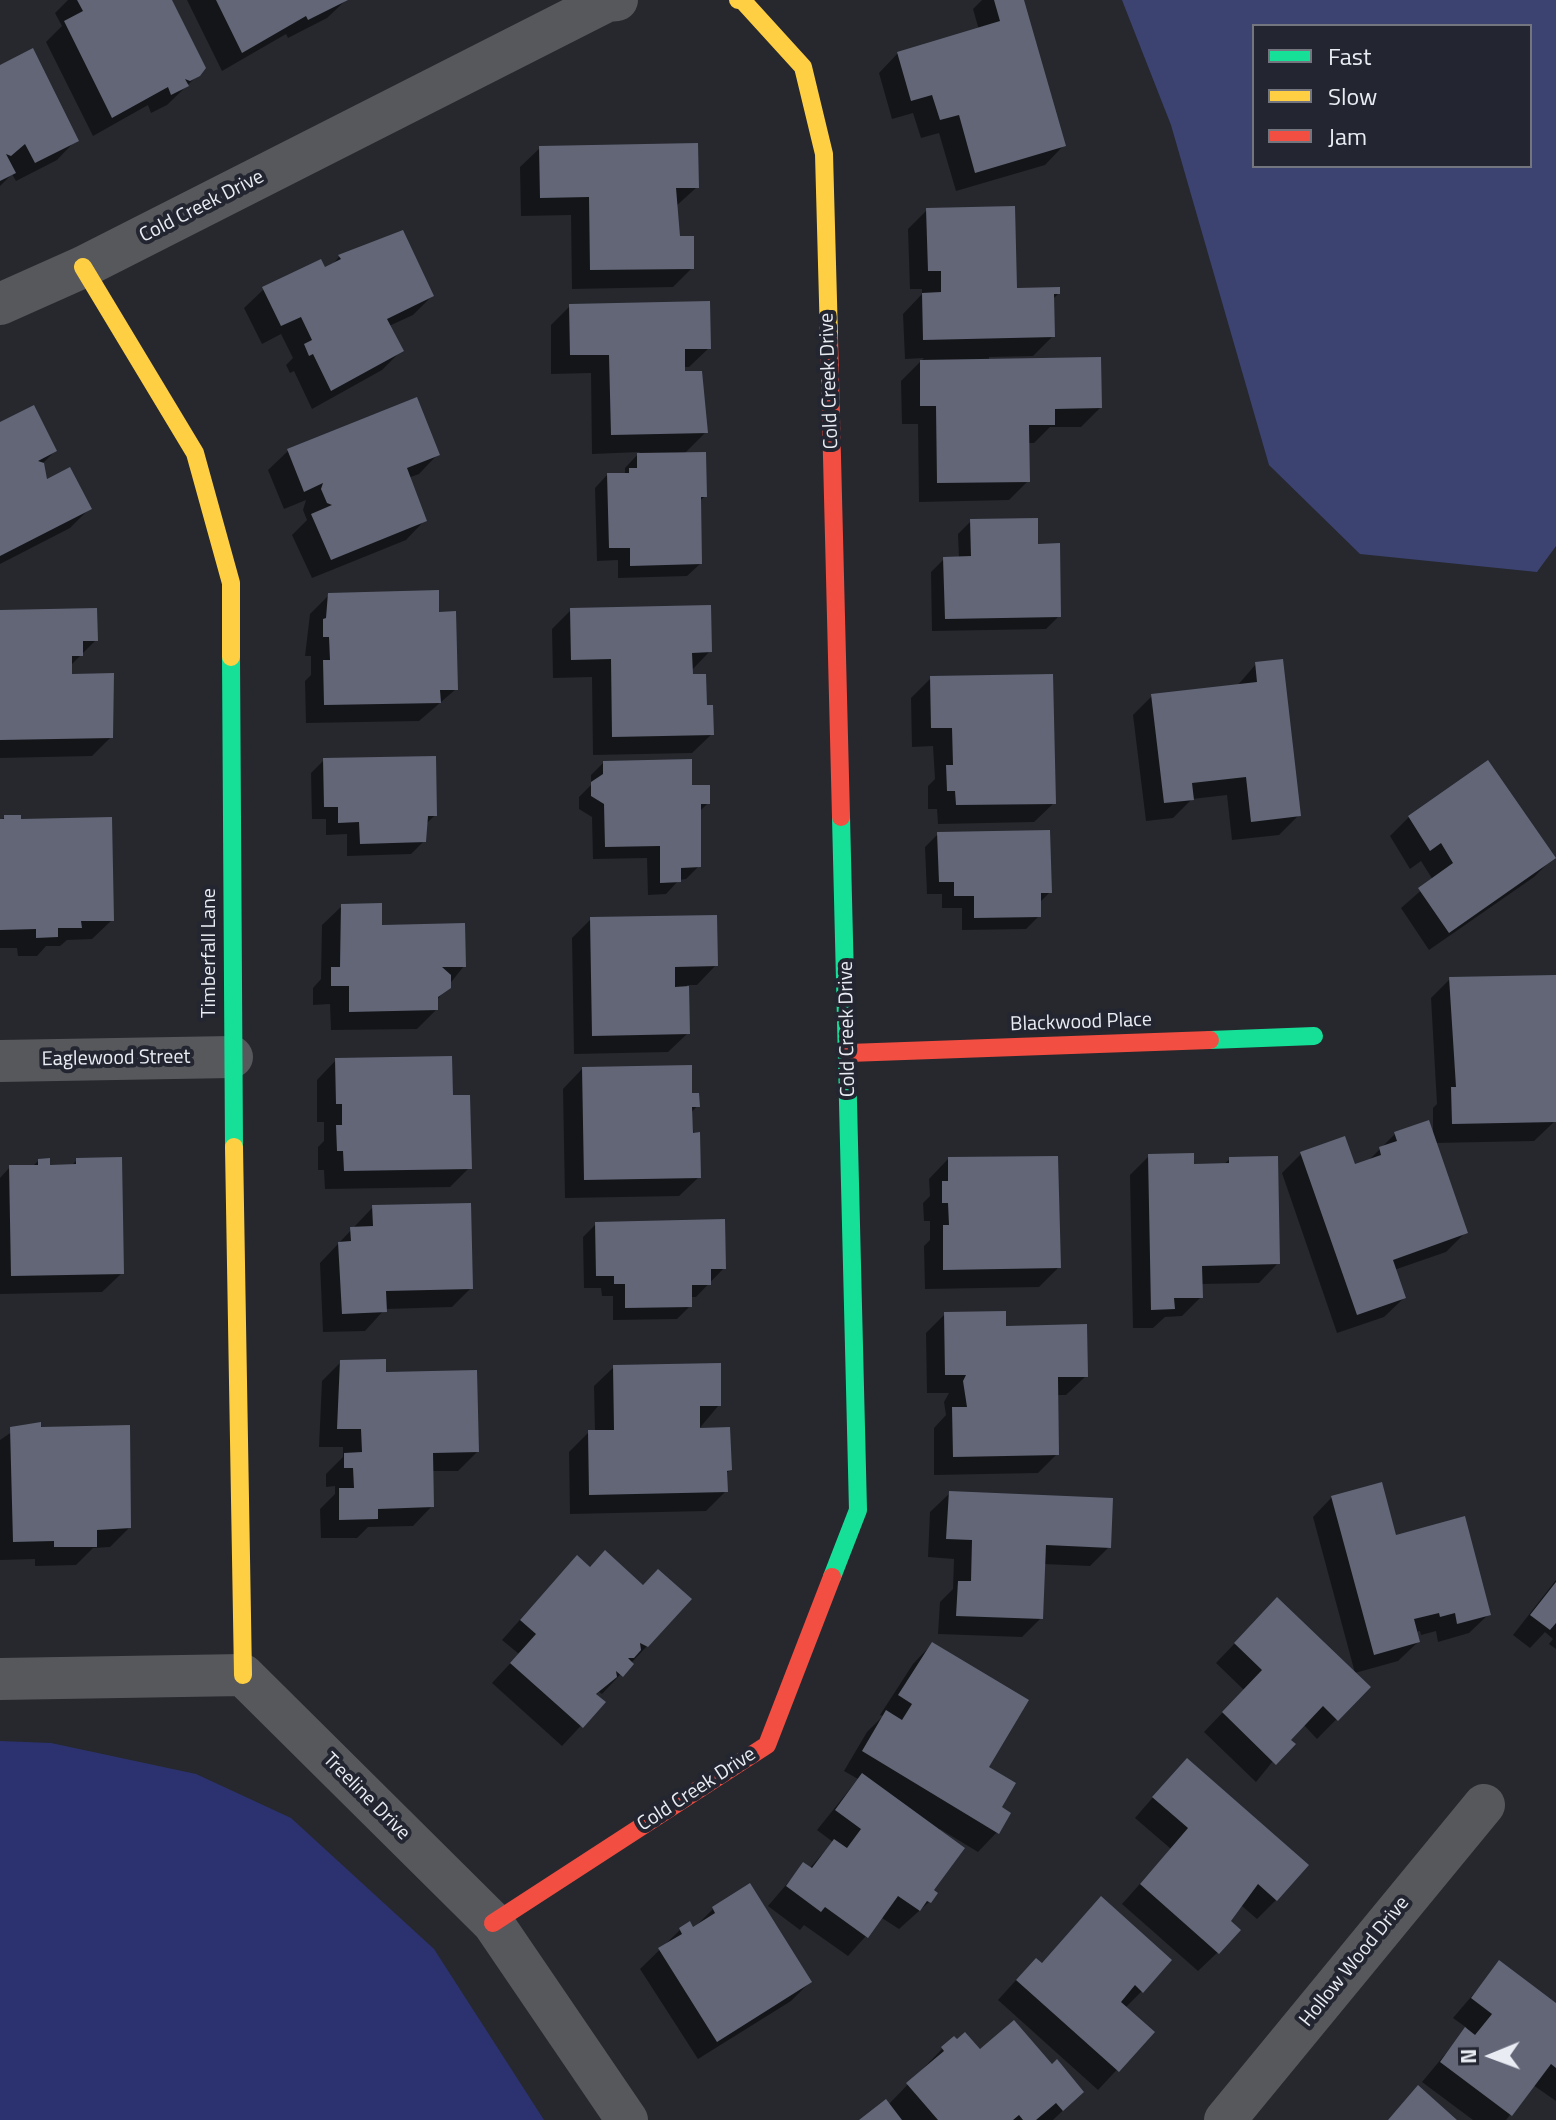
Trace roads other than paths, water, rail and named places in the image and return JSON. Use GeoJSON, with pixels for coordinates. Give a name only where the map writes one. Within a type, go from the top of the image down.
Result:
{"type":"FeatureCollection","features":[{"type":"Feature","properties":{"kind":"street","name":"Cold Creek Drive"},"geometry":{"type":"LineString","coordinates":[[0,304],[83,267],[607,1],[617,0]]}},
{"type":"Feature","properties":{"kind":"street","name":"Cold Creek Drive"},"geometry":{"type":"LineString","coordinates":[[493,1923],[767,1745],[858,1510],[849,1053],[824,154],[803,67],[742,0],[738,0]]}},
{"type":"Feature","properties":{"kind":"street","name":"Timberfall Lane"},"geometry":{"type":"LineString","coordinates":[[83,267],[195,453],[231,583],[232,1057],[243,1675]]}},
{"type":"Feature","properties":{"kind":"street","name":"Blackwood Place"},"geometry":{"type":"LineString","coordinates":[[849,1053],[1314,1036]]}},
{"type":"Feature","properties":{"kind":"street","name":"Eaglewood Street"},"geometry":{"type":"LineString","coordinates":[[0,1061],[232,1057]]}},
{"type":"Feature","properties":{"kind":"street","name":"Treeline Drive"},"geometry":{"type":"LineString","coordinates":[[243,1675],[493,1923],[627,2120]]}},
{"type":"Feature","properties":{"kind":"street"},"geometry":{"type":"LineString","coordinates":[[0,1679],[243,1675]]}},
{"type":"Feature","properties":{"kind":"street","name":"Hollow Wood Drive"},"geometry":{"type":"LineString","coordinates":[[1225,2120],[1484,1805]]}}]}
